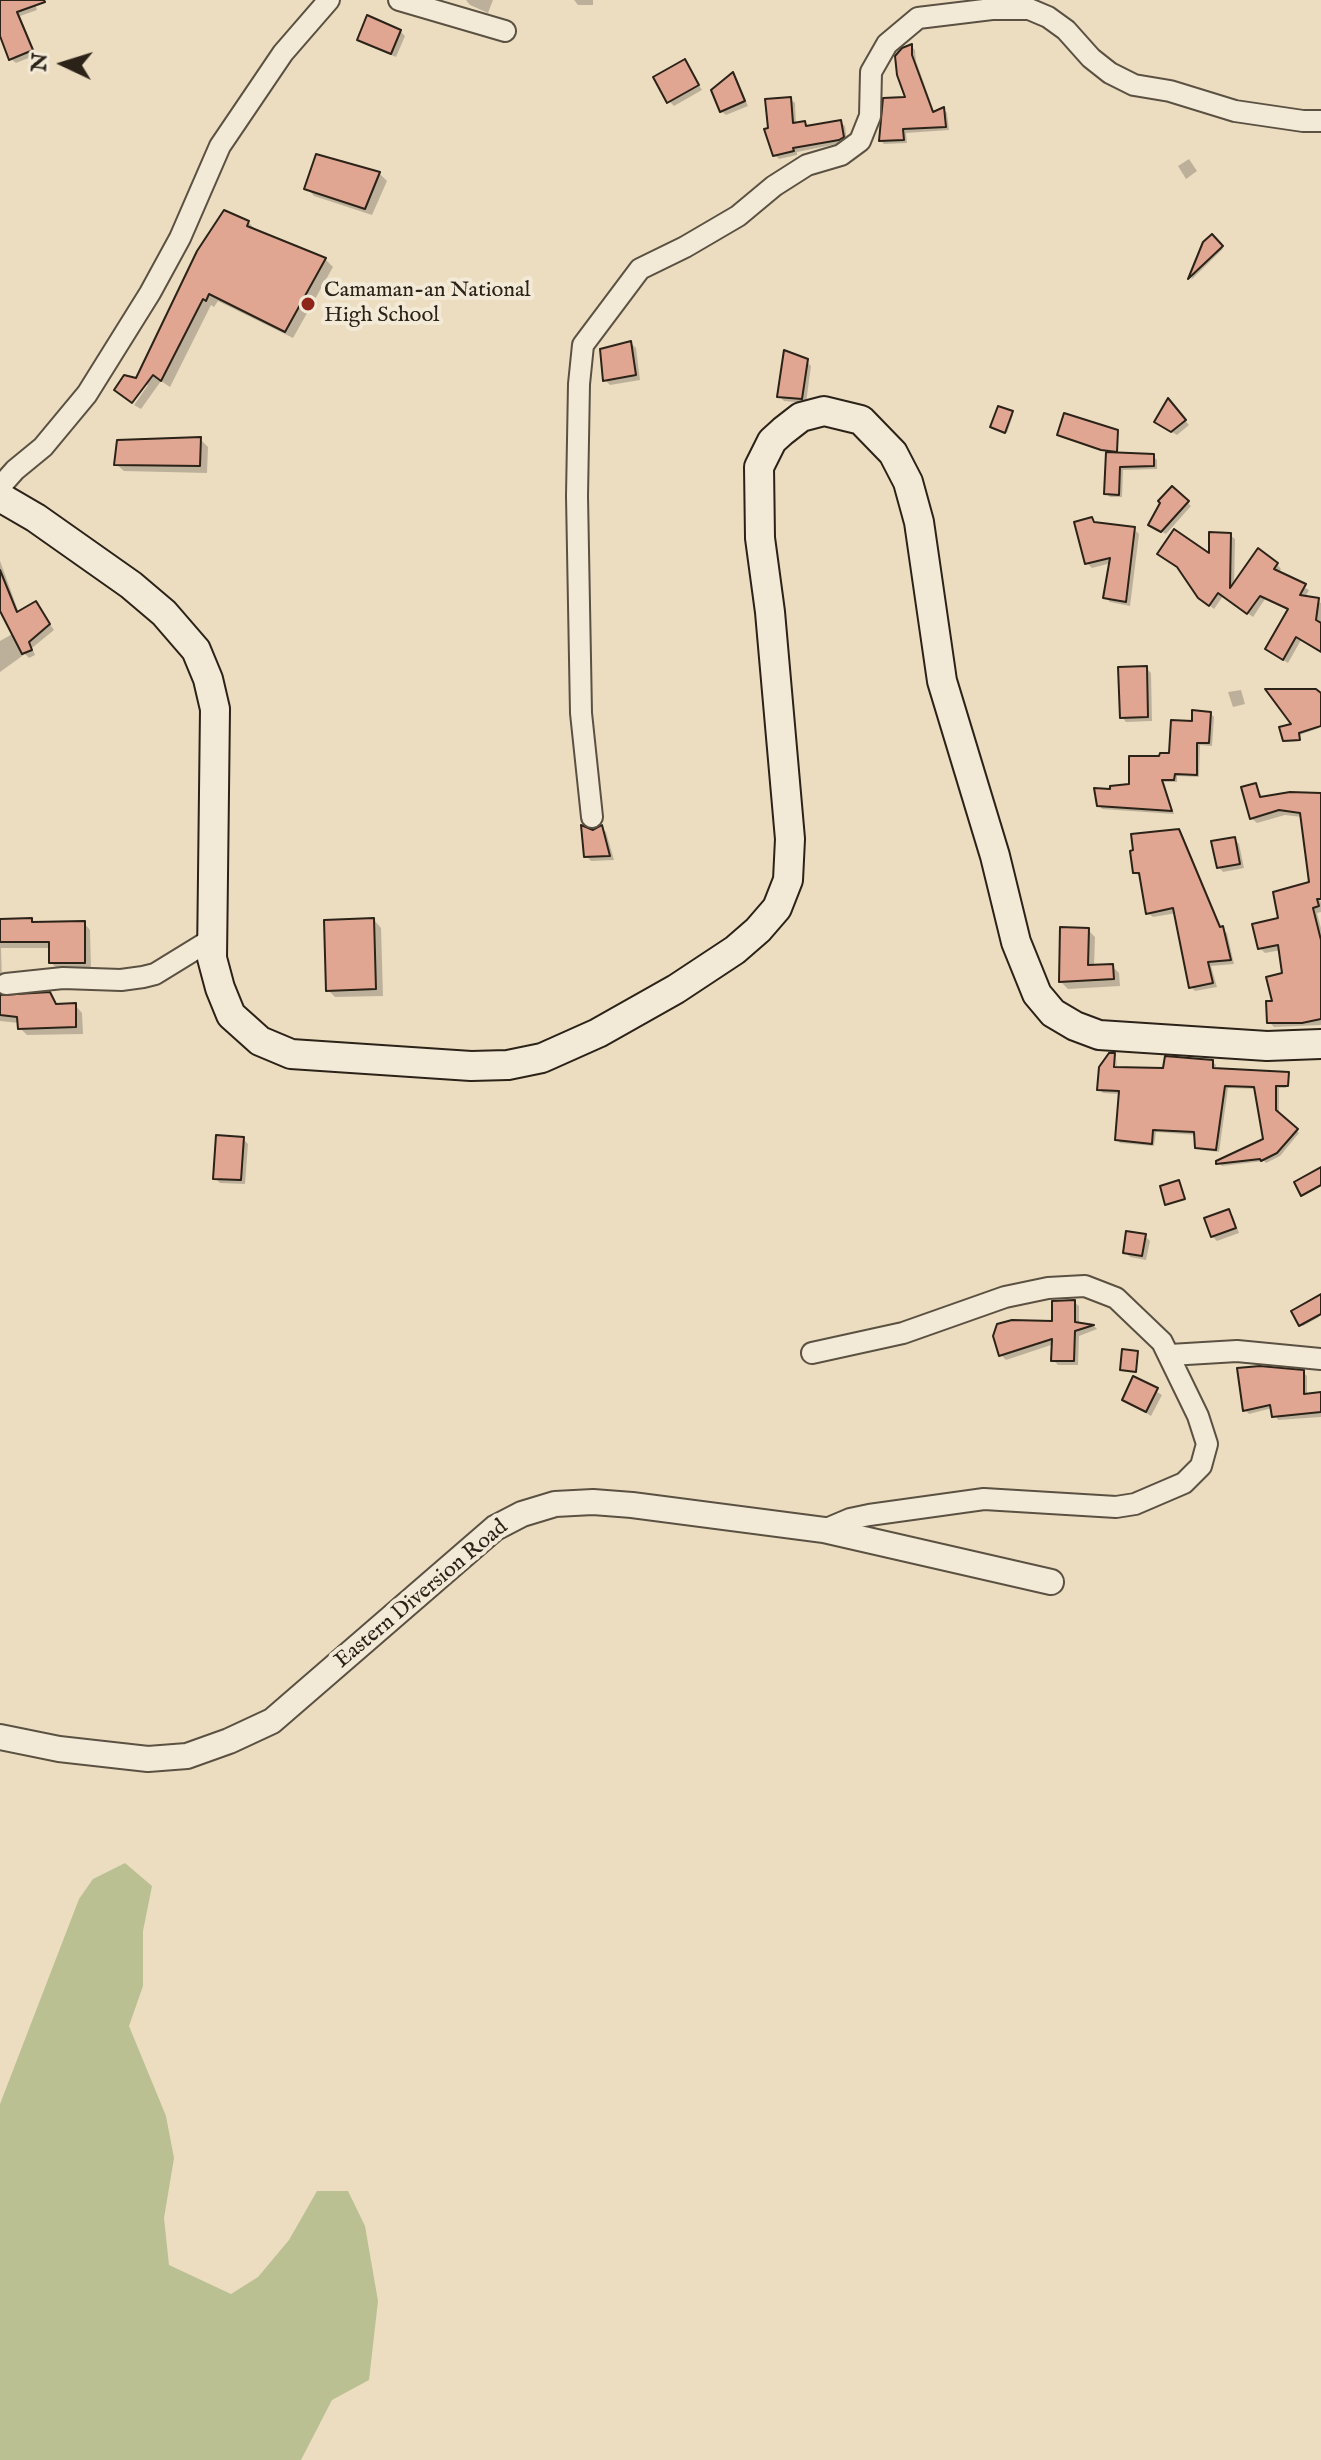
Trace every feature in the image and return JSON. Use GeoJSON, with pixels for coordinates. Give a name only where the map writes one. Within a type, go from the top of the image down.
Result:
{"type":"FeatureCollection","features":[{"type":"Feature","properties":{"kind":"main road"},"geometry":{"type":"LineString","coordinates":[[0,497],[36,518],[131,585],[164,613],[196,650],[208,679],[215,709],[212,958],[231,1015],[260,1041],[291,1054],[471,1066],[508,1065],[542,1058],[598,1033],[676,989],[746,940],[777,908],[788,880],[790,839],[770,612],[760,538],[759,467],[772,441],[783,431],[801,417],[824,411],[861,420],[893,453],[908,482],[919,522],[942,681],[995,856],[1016,942],[1037,994],[1053,1013],[1099,1035],[1267,1046],[1321,1044]]}},
{"type":"Feature","properties":{"kind":"street"},"geometry":{"type":"LineString","coordinates":[[0,487],[43,447],[87,394],[173,252],[220,146],[283,53],[329,0]]}},
{"type":"Feature","properties":{"kind":"street"},"geometry":{"type":"LineString","coordinates":[[399,0],[505,31]]}},
{"type":"Feature","properties":{"kind":"street"},"geometry":{"type":"LineString","coordinates":[[592,817],[581,713],[577,496],[579,384],[583,345],[640,269],[738,216],[774,186],[807,165],[841,155],[860,141],[870,116],[871,72],[887,44],[918,18],[992,9],[1029,9],[1048,17],[1066,30],[1091,58],[1110,73],[1134,85],[1170,91],[1235,111],[1321,121]]}},
{"type":"Feature","properties":{"kind":"street"},"geometry":{"type":"LineString","coordinates":[[6,984],[63,978],[121,980],[143,977],[155,974],[212,939]]}},
{"type":"Feature","properties":{"kind":"street"},"geometry":{"type":"LineString","coordinates":[[812,1353],[903,1333],[1005,1297],[1048,1288],[1085,1286],[1116,1298],[1162,1342],[1198,1416],[1207,1444],[1201,1466],[1184,1483],[1135,1504],[1116,1507],[984,1499],[850,1519],[824,1530]]}},
{"type":"Feature","properties":{"kind":"street"},"geometry":{"type":"LineString","coordinates":[[1170,1355],[1237,1351],[1321,1359]]}},
{"type":"Feature","properties":{"kind":"street","name":"Eastern Diversion Road"},"geometry":{"type":"LineString","coordinates":[[0,1737],[59,1749],[148,1759],[187,1756],[229,1741],[272,1721],[495,1528],[522,1514],[555,1504],[593,1502],[632,1505],[824,1530],[1051,1582]]}},
{"type":"Feature","properties":{"kind":"green space"},"geometry":{"type":"Polygon","coordinates":[[[125,1863],[152,1886],[143,1931],[143,1986],[129,2026],[166,2116],[174,2158],[164,2218],[169,2265],[231,2294],[258,2277],[289,2240],[317,2191],[348,2191],[365,2226],[378,2301],[369,2380],[332,2400],[301,2460],[0,2460],[0,2104],[79,1899],[93,1879],[125,1863]]]}},
{"type":"Feature","properties":{"kind":"building"},"geometry":{"type":"Polygon","coordinates":[[[0,0],[45,2],[17,12],[33,50],[9,60],[0,36],[0,0]]]}},
{"type":"Feature","properties":{"kind":"building"},"geometry":{"type":"Polygon","coordinates":[[[367,15],[401,30],[391,54],[357,40],[367,15]]]}},
{"type":"Feature","properties":{"kind":"building"},"geometry":{"type":"Polygon","coordinates":[[[912,44],[912,55],[933,112],[944,107],[946,127],[903,129],[904,140],[879,141],[883,98],[905,97],[897,75],[895,56],[902,48],[912,44]]]}},
{"type":"Feature","properties":{"kind":"building"},"geometry":{"type":"Polygon","coordinates":[[[685,59],[699,85],[667,103],[653,77],[685,59]]]}},
{"type":"Feature","properties":{"kind":"building"},"geometry":{"type":"Polygon","coordinates":[[[733,72],[745,101],[720,112],[711,90],[733,72]]]}},
{"type":"Feature","properties":{"kind":"building"},"geometry":{"type":"Polygon","coordinates":[[[791,97],[793,123],[805,121],[806,126],[841,120],[844,137],[793,148],[794,151],[773,156],[764,129],[768,128],[765,99],[791,97]]]}},
{"type":"Feature","properties":{"kind":"building"},"geometry":{"type":"Polygon","coordinates":[[[316,154],[380,172],[365,209],[304,189],[316,154]]]}},
{"type":"Feature","properties":{"kind":"building"},"geometry":{"type":"Polygon","coordinates":[[[224,210],[249,221],[247,226],[326,258],[285,332],[209,294],[206,301],[203,299],[161,381],[153,375],[132,403],[114,390],[124,375],[136,378],[197,251],[224,210]]]}},
{"type":"Feature","properties":{"kind":"building"},"geometry":{"type":"Polygon","coordinates":[[[1212,234],[1223,246],[1188,279],[1203,242],[1212,234]]]}},
{"type":"Feature","properties":{"kind":"building"},"geometry":{"type":"Polygon","coordinates":[[[631,341],[636,375],[603,381],[600,349],[631,341]]]}},
{"type":"Feature","properties":{"kind":"building"},"geometry":{"type":"Polygon","coordinates":[[[784,350],[808,359],[802,399],[777,397],[784,350]]]}},
{"type":"Feature","properties":{"kind":"building"},"geometry":{"type":"Polygon","coordinates":[[[1168,398],[1186,420],[1171,432],[1154,422],[1168,398]]]}},
{"type":"Feature","properties":{"kind":"building"},"geometry":{"type":"Polygon","coordinates":[[[998,406],[1013,411],[1005,433],[990,427],[998,406]]]}},
{"type":"Feature","properties":{"kind":"building"},"geometry":{"type":"Polygon","coordinates":[[[1064,413],[1118,430],[1117,452],[1101,450],[1057,435],[1064,413]]]}},
{"type":"Feature","properties":{"kind":"building"},"geometry":{"type":"Polygon","coordinates":[[[201,437],[200,466],[114,465],[117,440],[201,437]]]}},
{"type":"Feature","properties":{"kind":"building"},"geometry":{"type":"Polygon","coordinates":[[[1106,452],[1154,454],[1154,466],[1120,467],[1119,495],[1104,494],[1106,452]]]}},
{"type":"Feature","properties":{"kind":"building"},"geometry":{"type":"Polygon","coordinates":[[[1172,486],[1189,501],[1161,532],[1148,525],[1160,503],[1158,501],[1172,486]]]}},
{"type":"Feature","properties":{"kind":"building"},"geometry":{"type":"Polygon","coordinates":[[[1092,517],[1094,522],[1135,527],[1126,602],[1103,598],[1110,558],[1085,564],[1074,522],[1092,517]]]}},
{"type":"Feature","properties":{"kind":"building"},"geometry":{"type":"Polygon","coordinates":[[[1174,529],[1209,553],[1209,532],[1231,533],[1230,588],[1258,548],[1278,563],[1274,569],[1306,584],[1300,595],[1319,598],[1316,620],[1321,623],[1321,652],[1296,637],[1283,660],[1265,649],[1288,609],[1260,596],[1247,614],[1218,593],[1209,606],[1198,598],[1177,567],[1157,554],[1174,529]]]}},
{"type":"Feature","properties":{"kind":"building"},"geometry":{"type":"Polygon","coordinates":[[[0,570],[17,612],[36,601],[50,624],[29,642],[32,650],[22,654],[0,611],[0,570]]]}},
{"type":"Feature","properties":{"kind":"building"},"geometry":{"type":"Polygon","coordinates":[[[1147,666],[1148,717],[1120,718],[1118,667],[1147,666]]]}},
{"type":"Feature","properties":{"kind":"building"},"geometry":{"type":"Polygon","coordinates":[[[1265,689],[1316,689],[1321,693],[1321,726],[1299,733],[1300,740],[1283,741],[1279,727],[1291,724],[1265,689]]]}},
{"type":"Feature","properties":{"kind":"building"},"geometry":{"type":"Polygon","coordinates":[[[1192,710],[1211,712],[1209,743],[1197,743],[1197,775],[1175,774],[1174,780],[1162,780],[1172,811],[1097,806],[1094,788],[1110,789],[1110,786],[1129,784],[1129,756],[1169,753],[1171,720],[1192,721],[1192,710]]]}},
{"type":"Feature","properties":{"kind":"building"},"geometry":{"type":"Polygon","coordinates":[[[1256,783],[1260,797],[1290,792],[1321,793],[1321,899],[1317,899],[1319,906],[1313,908],[1321,940],[1321,1019],[1302,1023],[1267,1023],[1266,1001],[1272,1001],[1266,977],[1282,973],[1278,945],[1258,949],[1252,924],[1278,918],[1273,892],[1309,882],[1300,813],[1279,810],[1250,819],[1241,787],[1256,783]]]}},
{"type":"Feature","properties":{"kind":"building"},"geometry":{"type":"Polygon","coordinates":[[[581,825],[593,830],[602,825],[610,856],[584,857],[581,825]]]}},
{"type":"Feature","properties":{"kind":"building"},"geometry":{"type":"Polygon","coordinates":[[[1179,829],[1220,927],[1223,926],[1231,960],[1208,962],[1213,983],[1189,988],[1173,908],[1146,914],[1139,873],[1133,873],[1130,851],[1133,850],[1131,834],[1179,829]]]}},
{"type":"Feature","properties":{"kind":"building"},"geometry":{"type":"Polygon","coordinates":[[[1235,837],[1240,864],[1217,868],[1211,841],[1235,837]]]}},
{"type":"Feature","properties":{"kind":"building"},"geometry":{"type":"Polygon","coordinates":[[[32,918],[32,922],[85,921],[85,963],[49,963],[49,942],[0,942],[0,919],[32,918]]]}},
{"type":"Feature","properties":{"kind":"building"},"geometry":{"type":"Polygon","coordinates":[[[374,918],[376,989],[326,991],[324,920],[374,918]]]}},
{"type":"Feature","properties":{"kind":"building"},"geometry":{"type":"Polygon","coordinates":[[[1060,927],[1089,928],[1088,965],[1113,964],[1114,979],[1059,982],[1060,927]]]}},
{"type":"Feature","properties":{"kind":"building"},"geometry":{"type":"Polygon","coordinates":[[[50,992],[56,1004],[76,1003],[76,1027],[18,1029],[17,1017],[0,1015],[0,995],[50,992]]]}},
{"type":"Feature","properties":{"kind":"building"},"geometry":{"type":"Polygon","coordinates":[[[1109,1053],[1115,1053],[1114,1067],[1163,1068],[1165,1056],[1213,1060],[1213,1068],[1289,1072],[1288,1086],[1276,1086],[1276,1110],[1298,1129],[1277,1153],[1261,1161],[1216,1164],[1216,1161],[1263,1139],[1254,1087],[1225,1086],[1216,1150],[1195,1148],[1194,1132],[1153,1130],[1152,1144],[1115,1140],[1119,1091],[1097,1090],[1099,1067],[1109,1053]]]}},
{"type":"Feature","properties":{"kind":"building"},"geometry":{"type":"Polygon","coordinates":[[[216,1135],[244,1137],[241,1180],[213,1179],[216,1135]]]}},
{"type":"Feature","properties":{"kind":"building"},"geometry":{"type":"Polygon","coordinates":[[[1321,1167],[1321,1185],[1301,1196],[1294,1182],[1321,1167]]]}},
{"type":"Feature","properties":{"kind":"building"},"geometry":{"type":"Polygon","coordinates":[[[1179,1180],[1185,1199],[1165,1205],[1160,1186],[1179,1180]]]}},
{"type":"Feature","properties":{"kind":"building"},"geometry":{"type":"Polygon","coordinates":[[[1229,1209],[1236,1228],[1211,1237],[1204,1218],[1229,1209]]]}},
{"type":"Feature","properties":{"kind":"building"},"geometry":{"type":"Polygon","coordinates":[[[1126,1231],[1146,1234],[1142,1256],[1123,1253],[1126,1231]]]}},
{"type":"Feature","properties":{"kind":"building"},"geometry":{"type":"Polygon","coordinates":[[[1321,1294],[1321,1314],[1299,1326],[1291,1311],[1321,1294]]]}},
{"type":"Feature","properties":{"kind":"building"},"geometry":{"type":"Polygon","coordinates":[[[1075,1300],[1075,1322],[1094,1325],[1075,1331],[1074,1361],[1051,1361],[1052,1339],[999,1356],[993,1336],[997,1324],[1012,1320],[1052,1321],[1052,1301],[1075,1300]]]}},
{"type":"Feature","properties":{"kind":"building"},"geometry":{"type":"Polygon","coordinates":[[[1122,1349],[1138,1351],[1136,1372],[1120,1370],[1122,1349]]]}},
{"type":"Feature","properties":{"kind":"building"},"geometry":{"type":"Polygon","coordinates":[[[1260,1366],[1304,1370],[1304,1394],[1321,1392],[1321,1412],[1272,1417],[1270,1405],[1243,1411],[1237,1368],[1260,1366]]]}},
{"type":"Feature","properties":{"kind":"building"},"geometry":{"type":"Polygon","coordinates":[[[1133,1376],[1158,1388],[1146,1412],[1122,1400],[1133,1376]]]}},
{"type":"Feature","properties":{"kind":"place","name":"Camaman-an National High School"},"geometry":{"type":"Point","coordinates":[308,304]}}]}
